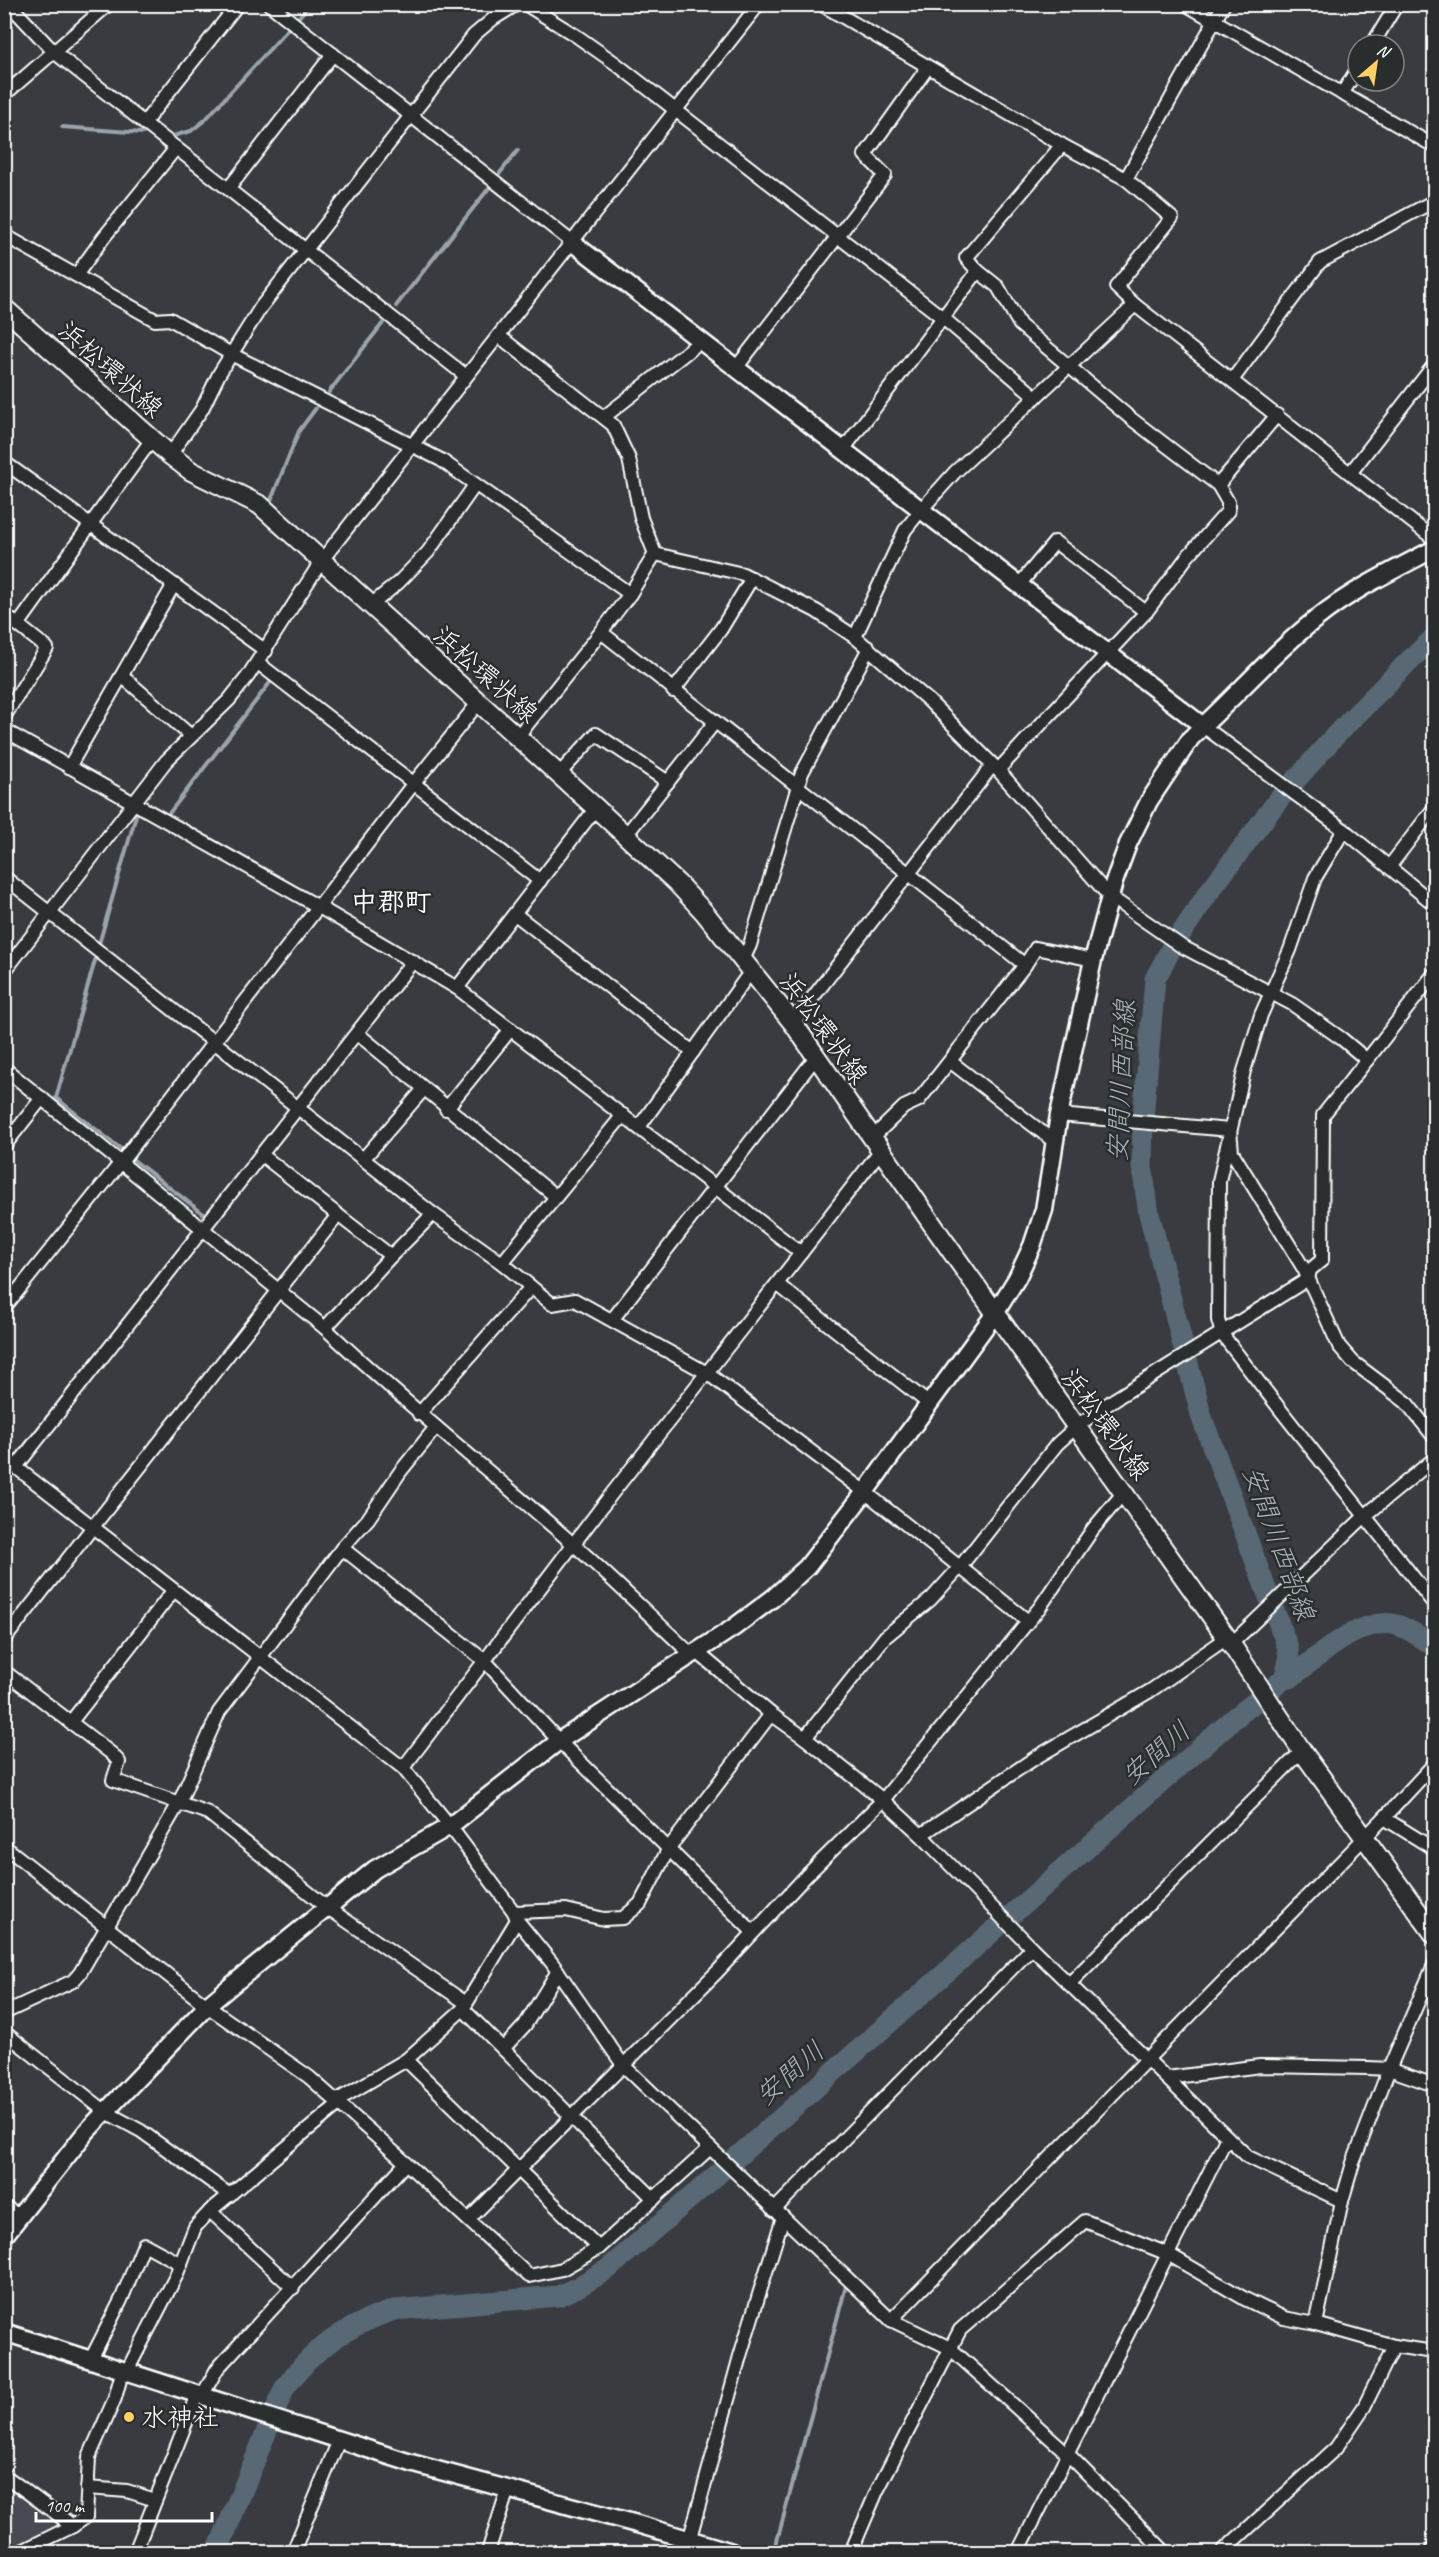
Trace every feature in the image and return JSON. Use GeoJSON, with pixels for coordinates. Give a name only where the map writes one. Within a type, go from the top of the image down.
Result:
{"type":"FeatureCollection","features":[{"type":"Feature","properties":{"kind":"main road","name":"浜松環状線"},"geometry":{"type":"LineString","coordinates":[[4,308],[170,455],[191,471],[255,502],[518,736],[677,882],[794,1023],[876,1144],[1229,1641],[1302,1751],[1434,1934]]}},
{"type":"Feature","properties":{"kind":"street"},"geometry":{"type":"LineString","coordinates":[[4,95],[109,4]]}},
{"type":"Feature","properties":{"kind":"street"},"geometry":{"type":"LineString","coordinates":[[144,123],[238,4]]}},
{"type":"Feature","properties":{"kind":"street"},"geometry":{"type":"LineString","coordinates":[[269,4],[573,243],[1106,654],[1344,830],[1434,904]]}},
{"type":"Feature","properties":{"kind":"street"},"geometry":{"type":"LineString","coordinates":[[170,455],[202,409],[231,354],[261,307],[306,248],[474,35],[493,19],[517,4]]}},
{"type":"Feature","properties":{"kind":"street"},"geometry":{"type":"LineString","coordinates":[[525,4],[578,37],[675,110],[943,318],[1036,397]]}},
{"type":"Feature","properties":{"kind":"street"},"geometry":{"type":"LineString","coordinates":[[4,972],[132,802],[166,761],[229,700],[258,663],[322,560],[759,4]]}},
{"type":"Feature","properties":{"kind":"street"},"geometry":{"type":"LineString","coordinates":[[821,4],[840,9],[928,67],[1062,145],[1126,179],[1172,218],[1116,286],[1135,305],[1233,379],[1434,539]]}},
{"type":"Feature","properties":{"kind":"street"},"geometry":{"type":"LineString","coordinates":[[1185,4],[1434,146]]}},
{"type":"Feature","properties":{"kind":"street"},"geometry":{"type":"LineString","coordinates":[[1126,179],[1224,4]]}},
{"type":"Feature","properties":{"kind":"street"},"geometry":{"type":"LineString","coordinates":[[1379,33],[1397,4]]}},
{"type":"Feature","properties":{"kind":"street"},"geometry":{"type":"LineString","coordinates":[[7,6],[54,52],[466,376]]}},
{"type":"Feature","properties":{"kind":"street"},"geometry":{"type":"LineString","coordinates":[[229,188],[333,54]]}},
{"type":"Feature","properties":{"kind":"street"},"geometry":{"type":"LineString","coordinates":[[736,368],[885,175],[864,155],[928,67]]}},
{"type":"Feature","properties":{"kind":"street"},"geometry":{"type":"LineString","coordinates":[[1342,94],[1346,88]]}},
{"type":"Feature","properties":{"kind":"street"},"geometry":{"type":"LineString","coordinates":[[794,1023],[995,768],[1146,612],[1188,557],[1228,512],[1228,502],[1218,485],[1129,417],[1020,325],[998,287],[966,258],[1062,145]]}},
{"type":"Feature","properties":{"kind":"street"},"geometry":{"type":"LineString","coordinates":[[77,274],[176,148]]}},
{"type":"Feature","properties":{"kind":"street"},"geometry":{"type":"LineString","coordinates":[[1233,379],[1320,262],[1434,201]]}},
{"type":"Feature","properties":{"kind":"street"},"geometry":{"type":"LineString","coordinates":[[4,235],[77,274],[155,320],[170,319],[231,354],[414,444],[441,460],[630,594]]}},
{"type":"Feature","properties":{"kind":"street"},"geometry":{"type":"LineString","coordinates":[[843,450],[978,271]]}},
{"type":"Feature","properties":{"kind":"street"},"geometry":{"type":"LineString","coordinates":[[855,637],[905,530],[921,510],[955,472],[1135,305]]}},
{"type":"Feature","properties":{"kind":"street"},"geometry":{"type":"LineString","coordinates":[[499,336],[613,425],[629,459],[640,518],[655,554]]}},
{"type":"Feature","properties":{"kind":"street"},"geometry":{"type":"LineString","coordinates":[[604,417],[701,341]]}},
{"type":"Feature","properties":{"kind":"street"},"geometry":{"type":"LineString","coordinates":[[1351,472],[1434,365]]}},
{"type":"Feature","properties":{"kind":"street"},"geometry":{"type":"LineString","coordinates":[[1218,485],[1277,415]]}},
{"type":"Feature","properties":{"kind":"street"},"geometry":{"type":"LineString","coordinates":[[18,625],[152,439]]}},
{"type":"Feature","properties":{"kind":"street"},"geometry":{"type":"LineString","coordinates":[[4,462],[266,651]]}},
{"type":"Feature","properties":{"kind":"street"},"geometry":{"type":"LineString","coordinates":[[371,605],[399,582],[428,552],[474,485]]}},
{"type":"Feature","properties":{"kind":"street"},"geometry":{"type":"LineString","coordinates":[[1018,586],[1055,542],[1146,612]]}},
{"type":"Feature","properties":{"kind":"street"},"geometry":{"type":"LineString","coordinates":[[4,2236],[86,2132],[207,2006],[375,1869],[450,1826],[560,1741],[773,1598],[807,1567],[865,1492],[996,1312],[1017,1278],[1032,1246],[1044,1210],[1059,1115],[1109,896],[1128,844],[1149,801],[1191,738],[1286,644],[1317,617],[1348,596],[1434,549]]}},
{"type":"Feature","properties":{"kind":"street"},"geometry":{"type":"LineString","coordinates":[[655,554],[716,567],[752,578],[816,611],[855,637],[927,700],[995,768],[1109,896],[1181,946],[1317,1020],[1366,1060]]}},
{"type":"Feature","properties":{"kind":"street"},"geometry":{"type":"LineString","coordinates":[[518,736],[630,594],[655,554]]}},
{"type":"Feature","properties":{"kind":"street"},"geometry":{"type":"LineString","coordinates":[[674,691],[721,629],[752,578]]}},
{"type":"Feature","properties":{"kind":"street"},"geometry":{"type":"LineString","coordinates":[[69,767],[173,586]]}},
{"type":"Feature","properties":{"kind":"street"},"geometry":{"type":"LineString","coordinates":[[4,615],[47,648],[4,717]]}},
{"type":"Feature","properties":{"kind":"street"},"geometry":{"type":"LineString","coordinates":[[600,632],[1025,965]]}},
{"type":"Feature","properties":{"kind":"street"},"geometry":{"type":"LineString","coordinates":[[639,1127],[693,1052],[747,965],[750,945],[802,773],[869,648]]}},
{"type":"Feature","properties":{"kind":"street"},"geometry":{"type":"LineString","coordinates":[[258,663],[540,881]]}},
{"type":"Feature","properties":{"kind":"street"},"geometry":{"type":"LineString","coordinates":[[122,676],[191,736]]}},
{"type":"Feature","properties":{"kind":"street"},"geometry":{"type":"LineString","coordinates":[[4,1308],[122,1161],[479,702]]}},
{"type":"Feature","properties":{"kind":"street"},"geometry":{"type":"LineString","coordinates":[[626,835],[715,722]]}},
{"type":"Feature","properties":{"kind":"street"},"geometry":{"type":"LineString","coordinates":[[4,730],[320,907],[457,988],[801,1253]]}},
{"type":"Feature","properties":{"kind":"street"},"geometry":{"type":"LineString","coordinates":[[559,774],[596,734],[668,782]]}},
{"type":"Feature","properties":{"kind":"street"},"geometry":{"type":"LineString","coordinates":[[457,988],[596,808]]}},
{"type":"Feature","properties":{"kind":"street"},"geometry":{"type":"LineString","coordinates":[[1389,867],[1434,808]]}},
{"type":"Feature","properties":{"kind":"street"},"geometry":{"type":"LineString","coordinates":[[1344,830],[1315,878],[1290,950],[1270,993],[1252,1044],[1219,1181],[1218,1320],[1222,1334],[1281,1413],[1366,1515],[1434,1605]]}},
{"type":"Feature","properties":{"kind":"street"},"geometry":{"type":"LineString","coordinates":[[4,877],[433,1214],[502,1263],[552,1304],[575,1300],[707,1373],[865,1492],[1028,1621]]}},
{"type":"Feature","properties":{"kind":"street"},"geometry":{"type":"LineString","coordinates":[[515,914],[693,1052]]}},
{"type":"Feature","properties":{"kind":"street"},"geometry":{"type":"LineString","coordinates":[[403,1768],[801,1253],[904,1107],[919,1100],[951,1062],[1036,948],[1093,960]]}},
{"type":"Feature","properties":{"kind":"street"},"geometry":{"type":"LineString","coordinates":[[16,1467],[300,1108],[413,961]]}},
{"type":"Feature","properties":{"kind":"street"},"geometry":{"type":"LineString","coordinates":[[805,1738],[885,1637],[931,1599],[960,1567],[1057,1444],[1077,1426],[1308,1279],[1310,1270],[1322,1260],[1323,1115],[1434,974]]}},
{"type":"Feature","properties":{"kind":"street"},"geometry":{"type":"LineString","coordinates":[[446,1109],[512,1029]]}},
{"type":"Feature","properties":{"kind":"street"},"geometry":{"type":"LineString","coordinates":[[358,1034],[446,1109],[555,1196]]}},
{"type":"Feature","properties":{"kind":"street"},"geometry":{"type":"LineString","coordinates":[[612,1320],[816,1057]]}},
{"type":"Feature","properties":{"kind":"street"},"geometry":{"type":"LineString","coordinates":[[951,1062],[1056,1143]]}},
{"type":"Feature","properties":{"kind":"street"},"geometry":{"type":"LineString","coordinates":[[4,1068],[122,1161],[325,1328],[419,1414],[574,1545],[694,1653],[883,1800],[1248,2157],[1342,2201]]}},
{"type":"Feature","properties":{"kind":"street"},"geometry":{"type":"LineString","coordinates":[[364,1158],[423,1090]]}},
{"type":"Feature","properties":{"kind":"street"},"geometry":{"type":"LineString","coordinates":[[4,1146],[42,1098]]}},
{"type":"Feature","properties":{"kind":"street"},"geometry":{"type":"LineString","coordinates":[[502,1263],[623,1115]]}},
{"type":"Feature","properties":{"kind":"street"},"geometry":{"type":"LineString","coordinates":[[1059,1115],[1230,1130]]}},
{"type":"Feature","properties":{"kind":"street"},"geometry":{"type":"LineString","coordinates":[[1230,1130],[1232,1152],[1304,1269],[1339,1346],[1353,1362],[1406,1402],[1434,1437]]}},
{"type":"Feature","properties":{"kind":"street"},"geometry":{"type":"LineString","coordinates":[[262,1155],[391,1256]]}},
{"type":"Feature","properties":{"kind":"street"},"geometry":{"type":"LineString","coordinates":[[325,1328],[433,1214]]}},
{"type":"Feature","properties":{"kind":"street"},"geometry":{"type":"LineString","coordinates":[[4,1640],[338,1215]]}},
{"type":"Feature","properties":{"kind":"street"},"geometry":{"type":"LineString","coordinates":[[777,1284],[928,1403]]}},
{"type":"Feature","properties":{"kind":"street"},"geometry":{"type":"LineString","coordinates":[[419,1414],[531,1287]]}},
{"type":"Feature","properties":{"kind":"street"},"geometry":{"type":"LineString","coordinates":[[4,2013],[73,1982],[80,1973],[179,1803],[219,1712],[436,1427]]}},
{"type":"Feature","properties":{"kind":"street"},"geometry":{"type":"LineString","coordinates":[[4,1458],[403,1768],[450,1826],[558,1971],[623,2065],[891,2320],[950,2348],[1067,2453],[1164,2553]]}},
{"type":"Feature","properties":{"kind":"street"},"geometry":{"type":"LineString","coordinates":[[921,1835],[1035,1758],[1150,1691],[1229,1641],[1273,1603],[1366,1515],[1434,1459]]}},
{"type":"Feature","properties":{"kind":"street"},"geometry":{"type":"LineString","coordinates":[[470,2219],[717,1972],[753,1932],[883,1800],[1040,1607],[1093,1528],[1124,1492]]}},
{"type":"Feature","properties":{"kind":"street"},"geometry":{"type":"LineString","coordinates":[[342,1548],[485,1661],[560,1741],[753,1932]]}},
{"type":"Feature","properties":{"kind":"street"},"geometry":{"type":"LineString","coordinates":[[70,1723],[173,1591]]}},
{"type":"Feature","properties":{"kind":"street"},"geometry":{"type":"LineString","coordinates":[[4,1671],[112,1754],[119,1762],[113,1780],[208,1813],[328,1908],[464,2006],[503,2049],[654,2199]]}},
{"type":"Feature","properties":{"kind":"street"},"geometry":{"type":"LineString","coordinates":[[516,1916],[566,1910],[604,1919],[623,1918],[640,1904],[669,1848],[771,1714]]}},
{"type":"Feature","properties":{"kind":"street"},"geometry":{"type":"LineString","coordinates":[[1070,1983],[1302,1751]]}},
{"type":"Feature","properties":{"kind":"street"},"geometry":{"type":"LineString","coordinates":[[891,2320],[1384,1818],[1434,1764]]}},
{"type":"Feature","properties":{"kind":"street"},"geometry":{"type":"LineString","coordinates":[[1384,1818],[1434,1849]]}},
{"type":"Feature","properties":{"kind":"street"},"geometry":{"type":"LineString","coordinates":[[4,1846],[207,2006],[309,2077],[470,2219],[529,2276],[562,2269],[599,2248],[710,2148]]}},
{"type":"Feature","properties":{"kind":"street"},"geometry":{"type":"LineString","coordinates":[[20,2553],[86,2517],[89,2457],[125,2370],[181,2264],[195,2227],[210,2211],[338,2102],[406,2060],[464,2006],[516,1916]]}},
{"type":"Feature","properties":{"kind":"street"},"geometry":{"type":"LineString","coordinates":[[688,2546],[779,2213],[1032,1948]]}},
{"type":"Feature","properties":{"kind":"street"},"geometry":{"type":"LineString","coordinates":[[1316,2324],[1342,2201],[1353,2163],[1389,2069],[1434,1965]]}},
{"type":"Feature","properties":{"kind":"street"},"geometry":{"type":"LineString","coordinates":[[503,2049],[525,2025],[558,1971]]}},
{"type":"Feature","properties":{"kind":"street"},"geometry":{"type":"LineString","coordinates":[[4,2032],[106,2112],[141,2131],[230,2195]]}},
{"type":"Feature","properties":{"kind":"street"},"geometry":{"type":"LineString","coordinates":[[406,2060],[599,2248]]}},
{"type":"Feature","properties":{"kind":"street"},"geometry":{"type":"LineString","coordinates":[[1167,2078],[1260,2066],[1389,2069],[1434,2085]]}},
{"type":"Feature","properties":{"kind":"street"},"geometry":{"type":"LineString","coordinates":[[1018,2553],[1227,2137]]}},
{"type":"Feature","properties":{"kind":"street"},"geometry":{"type":"LineString","coordinates":[[135,2553],[200,2395],[217,2369],[341,2231],[406,2163]]}},
{"type":"Feature","properties":{"kind":"street"},"geometry":{"type":"LineString","coordinates":[[4,2206],[21,2217]]}},
{"type":"Feature","properties":{"kind":"street"},"geometry":{"type":"LineString","coordinates":[[210,2211],[292,2288]]}},
{"type":"Feature","properties":{"kind":"street"},"geometry":{"type":"LineString","coordinates":[[851,2553],[877,2491],[960,2330],[1085,2221],[1168,2254],[1245,2299],[1284,2318],[1316,2324],[1394,2346],[1434,2352]]}},
{"type":"Feature","properties":{"kind":"street"},"geometry":{"type":"LineString","coordinates":[[91,2359],[121,2300],[144,2244],[181,2264]]}},
{"type":"Feature","properties":{"kind":"street"},"geometry":{"type":"LineString","coordinates":[[4,2332],[411,2463],[508,2489],[688,2546],[732,2553]]}},
{"type":"Feature","properties":{"kind":"street"},"geometry":{"type":"LineString","coordinates":[[1222,2553],[1336,2448],[1364,2407],[1394,2346]]}},
{"type":"Feature","properties":{"kind":"street"},"geometry":{"type":"LineString","coordinates":[[293,2553],[339,2440]]}},
{"type":"Feature","properties":{"kind":"street"},"geometry":{"type":"LineString","coordinates":[[4,2475],[73,2526]]}},
{"type":"Feature","properties":{"kind":"street"},"geometry":{"type":"LineString","coordinates":[[87,2488],[127,2491],[155,2500]]}},
{"type":"Feature","properties":{"kind":"street"},"geometry":{"type":"LineString","coordinates":[[488,2553],[508,2489]]}},
{"type":"Feature","properties":{"kind":"street"},"geometry":{"type":"LineString","coordinates":[[1431,2553],[1434,2549]]}},
{"type":"Feature","properties":{"kind":"shaded area"},"geometry":{"type":"Polygon","coordinates":[[[4,2479],[64,2525],[13,2552],[5,2552],[4,2479]]]}},
{"type":"Feature","properties":{"kind":"waterway"},"geometry":{"type":"LineString","coordinates":[[298,18],[310,4]]}},
{"type":"Feature","properties":{"kind":"waterway"},"geometry":{"type":"LineString","coordinates":[[173,136],[191,131],[205,120],[289,28]]}},
{"type":"Feature","properties":{"kind":"waterway"},"geometry":{"type":"LineString","coordinates":[[4,86],[18,75]]}},
{"type":"Feature","properties":{"kind":"waterway"},"geometry":{"type":"LineString","coordinates":[[62,127],[143,133]]}},
{"type":"Feature","properties":{"kind":"waterway"},"geometry":{"type":"LineString","coordinates":[[500,173],[518,150]]}},
{"type":"Feature","properties":{"kind":"waterway"},"geometry":{"type":"LineString","coordinates":[[396,306],[489,188]]}},
{"type":"Feature","properties":{"kind":"waterway"},"geometry":{"type":"LineString","coordinates":[[329,392],[383,323]]}},
{"type":"Feature","properties":{"kind":"waterway"},"geometry":{"type":"LineString","coordinates":[[271,500],[299,431],[316,408]]}},
{"type":"Feature","properties":{"kind":"waterway","name":"安間川西部線"},"geometry":{"type":"LineString","coordinates":[[1284,1679],[1289,1661],[1288,1648],[1202,1418],[1149,1214],[1142,1167],[1143,1119],[1155,979],[1172,947],[1209,892],[1279,799],[1333,738],[1434,638]]}},
{"type":"Feature","properties":{"kind":"waterway"},"geometry":{"type":"LineString","coordinates":[[167,816],[272,680]]}},
{"type":"Feature","properties":{"kind":"waterway"},"geometry":{"type":"LineString","coordinates":[[99,944],[137,812]]}},
{"type":"Feature","properties":{"kind":"waterway"},"geometry":{"type":"LineString","coordinates":[[96,957],[56,1098],[121,1149]]}},
{"type":"Feature","properties":{"kind":"waterway"},"geometry":{"type":"LineString","coordinates":[[131,1158],[205,1215]]}},
{"type":"Feature","properties":{"kind":"waterway"},"geometry":{"type":"LineString","coordinates":[[14,1459],[194,1231]]}},
{"type":"Feature","properties":{"kind":"waterway","name":"安間川"},"geometry":{"type":"LineString","coordinates":[[217,2552],[284,2389],[295,2374],[332,2340],[361,2323],[394,2310],[558,2296],[608,2269],[1231,1721],[1284,1679],[1290,1678],[1340,1640],[1369,1626],[1397,1625],[1434,1646]]}},
{"type":"Feature","properties":{"kind":"waterway"},"geometry":{"type":"LineString","coordinates":[[774,2552],[846,2286]]}},
{"type":"Feature","properties":{"kind":"place","name":"水神社"},"geometry":{"type":"Point","coordinates":[129,2417]}},
{"type":"Feature","properties":{"kind":"district","name":"中郡町"},"geometry":{"type":"Point","coordinates":[391,902]}}]}
